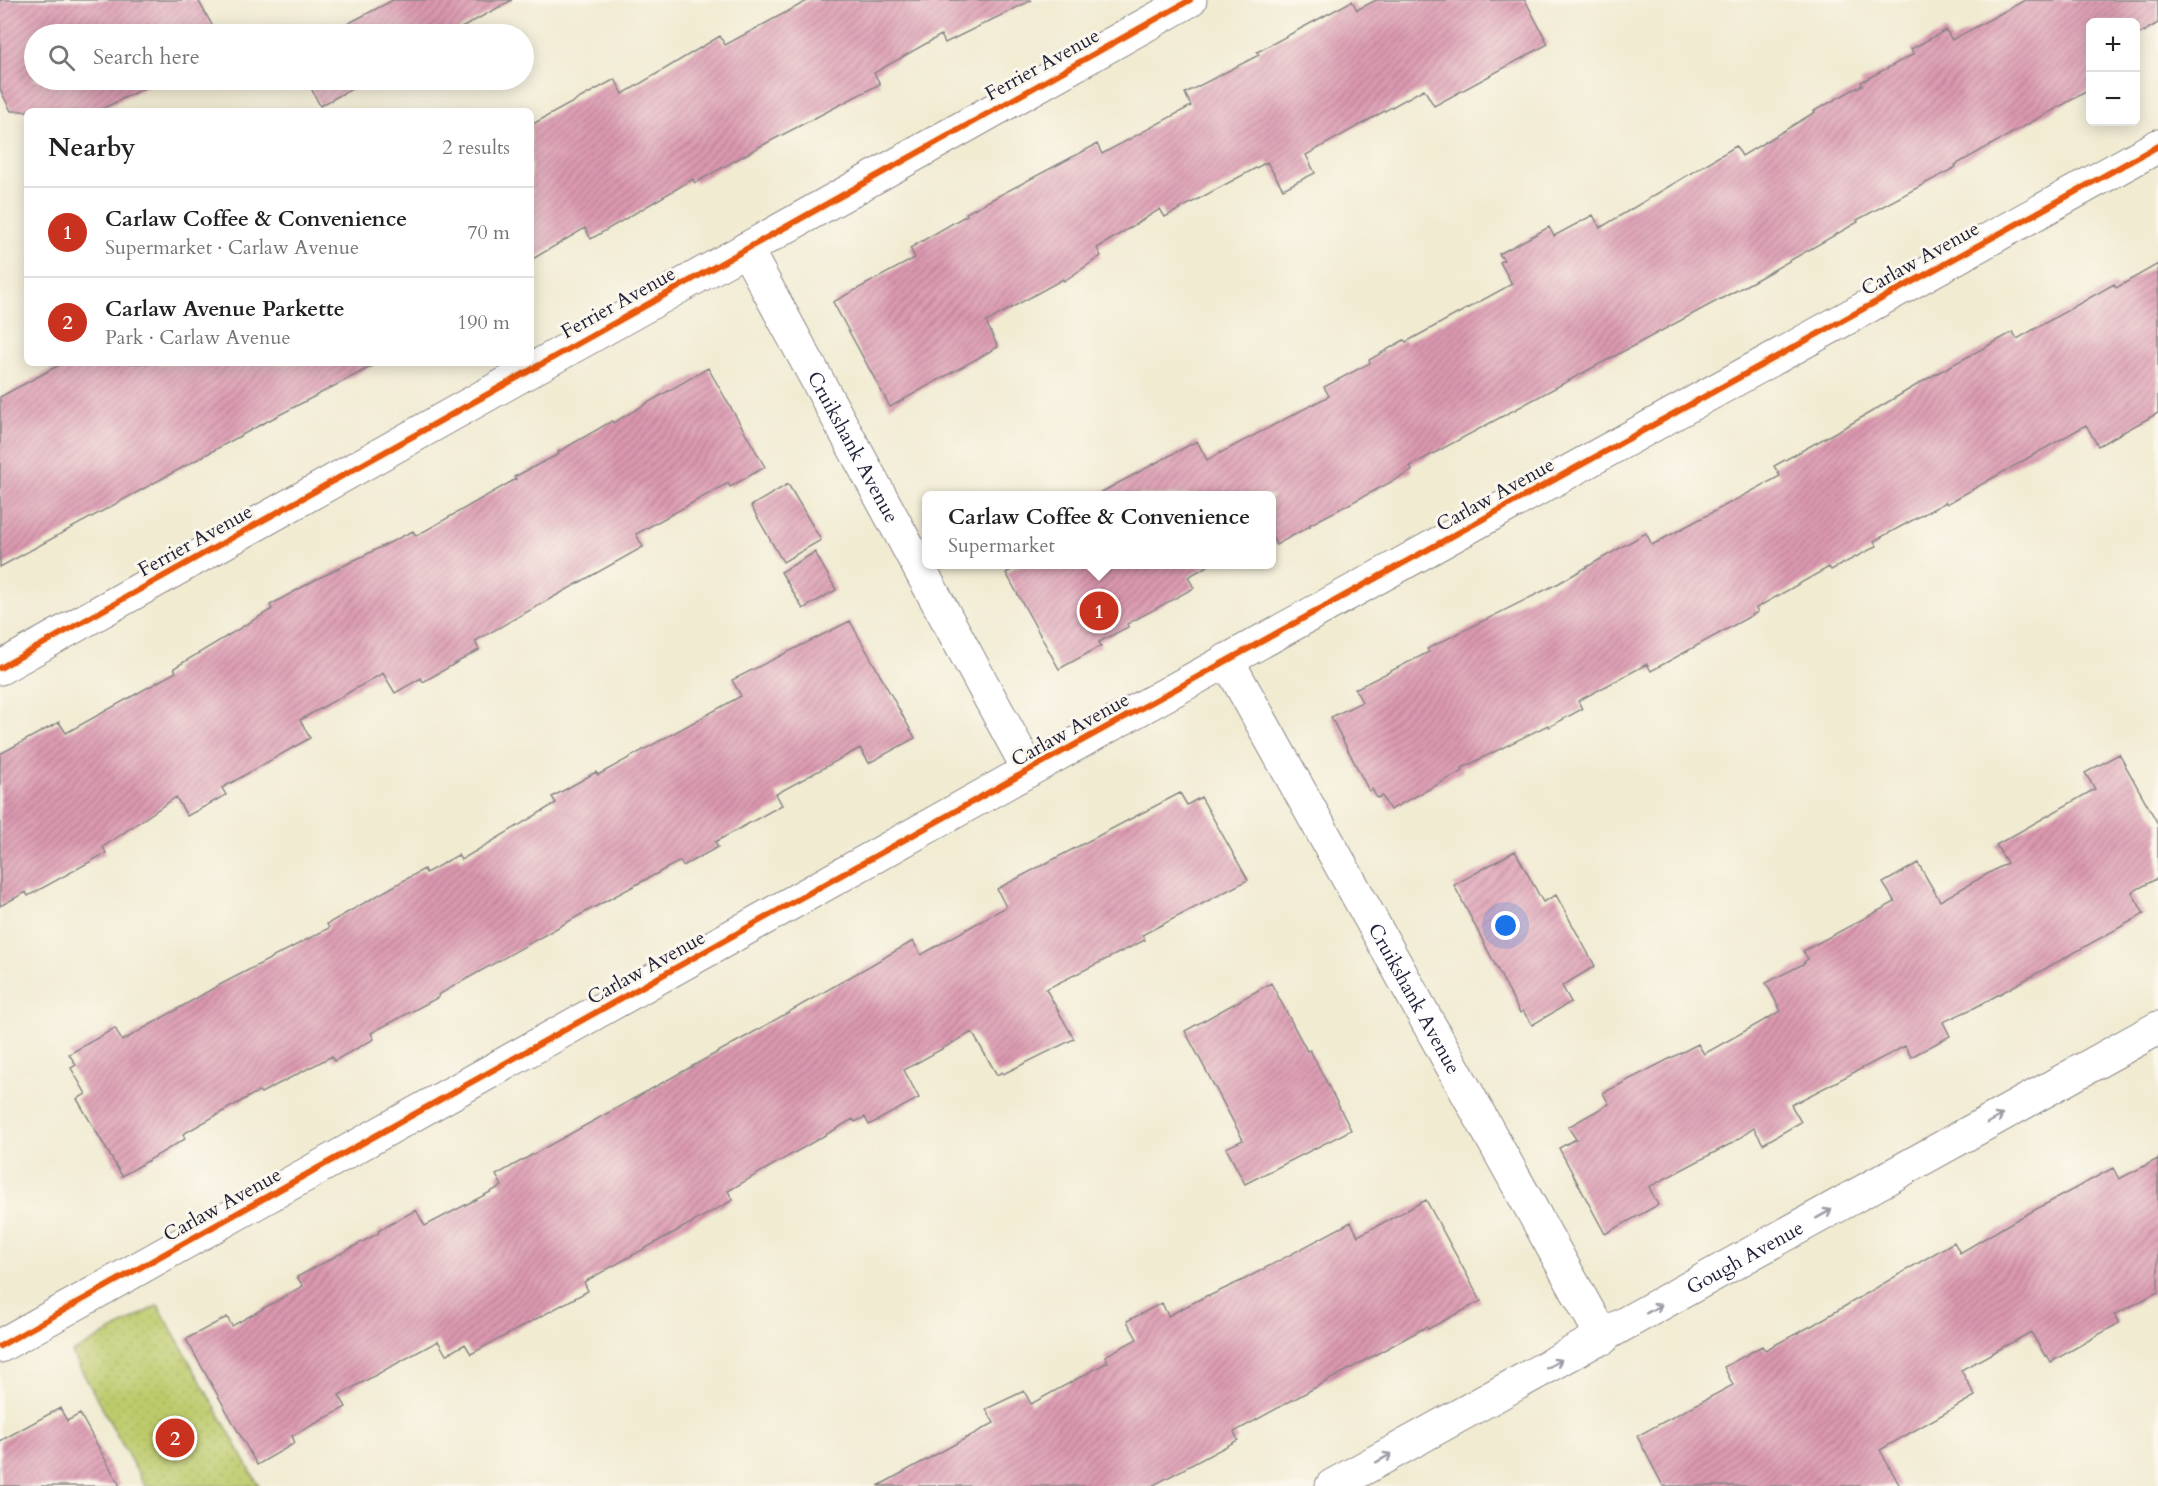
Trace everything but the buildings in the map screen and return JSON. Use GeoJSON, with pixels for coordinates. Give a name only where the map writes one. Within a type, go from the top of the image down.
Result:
{"type":"FeatureCollection","features":[{"type":"Feature","properties":{"kind":"street","name":"Ferrier Avenue"},"geometry":{"type":"LineString","coordinates":[[0,668],[1190,0]]}},
{"type":"Feature","properties":{"kind":"street","name":"Carlaw Avenue"},"geometry":{"type":"LineString","coordinates":[[0,1346],[1029,770],[2158,146]]}},
{"type":"Feature","properties":{"kind":"street","name":"Cruikshank Avenue"},"geometry":{"type":"LineString","coordinates":[[746,249],[1029,770]]}},
{"type":"Feature","properties":{"kind":"street","name":"Cruikshank Avenue"},"geometry":{"type":"LineString","coordinates":[[1227,660],[1603,1338]]}},
{"type":"Feature","properties":{"kind":"street","name":"Gough Avenue"},"geometry":{"type":"LineString","coordinates":[[1332,1486],[1603,1338],[2158,1028]]}},
{"type":"Feature","properties":{"kind":"green space"},"geometry":{"type":"Polygon","coordinates":[[[158,1305],[259,1486],[145,1486],[72,1353],[158,1305]]]}},
{"type":"Feature","properties":{"kind":"cycle path"},"geometry":{"type":"LineString","coordinates":[[0,668],[1190,0]]}},
{"type":"Feature","properties":{"kind":"cycle path"},"geometry":{"type":"LineString","coordinates":[[0,1346],[1029,770],[2158,146]]}},
{"type":"Feature","properties":{"kind":"place","name":"Carlaw Coffee & Convenience"},"geometry":{"type":"Point","coordinates":[1099,611]}},
{"type":"Feature","properties":{"kind":"place","name":"Carlaw Avenue Parkette"},"geometry":{"type":"Point","coordinates":[175,1438]}}]}
